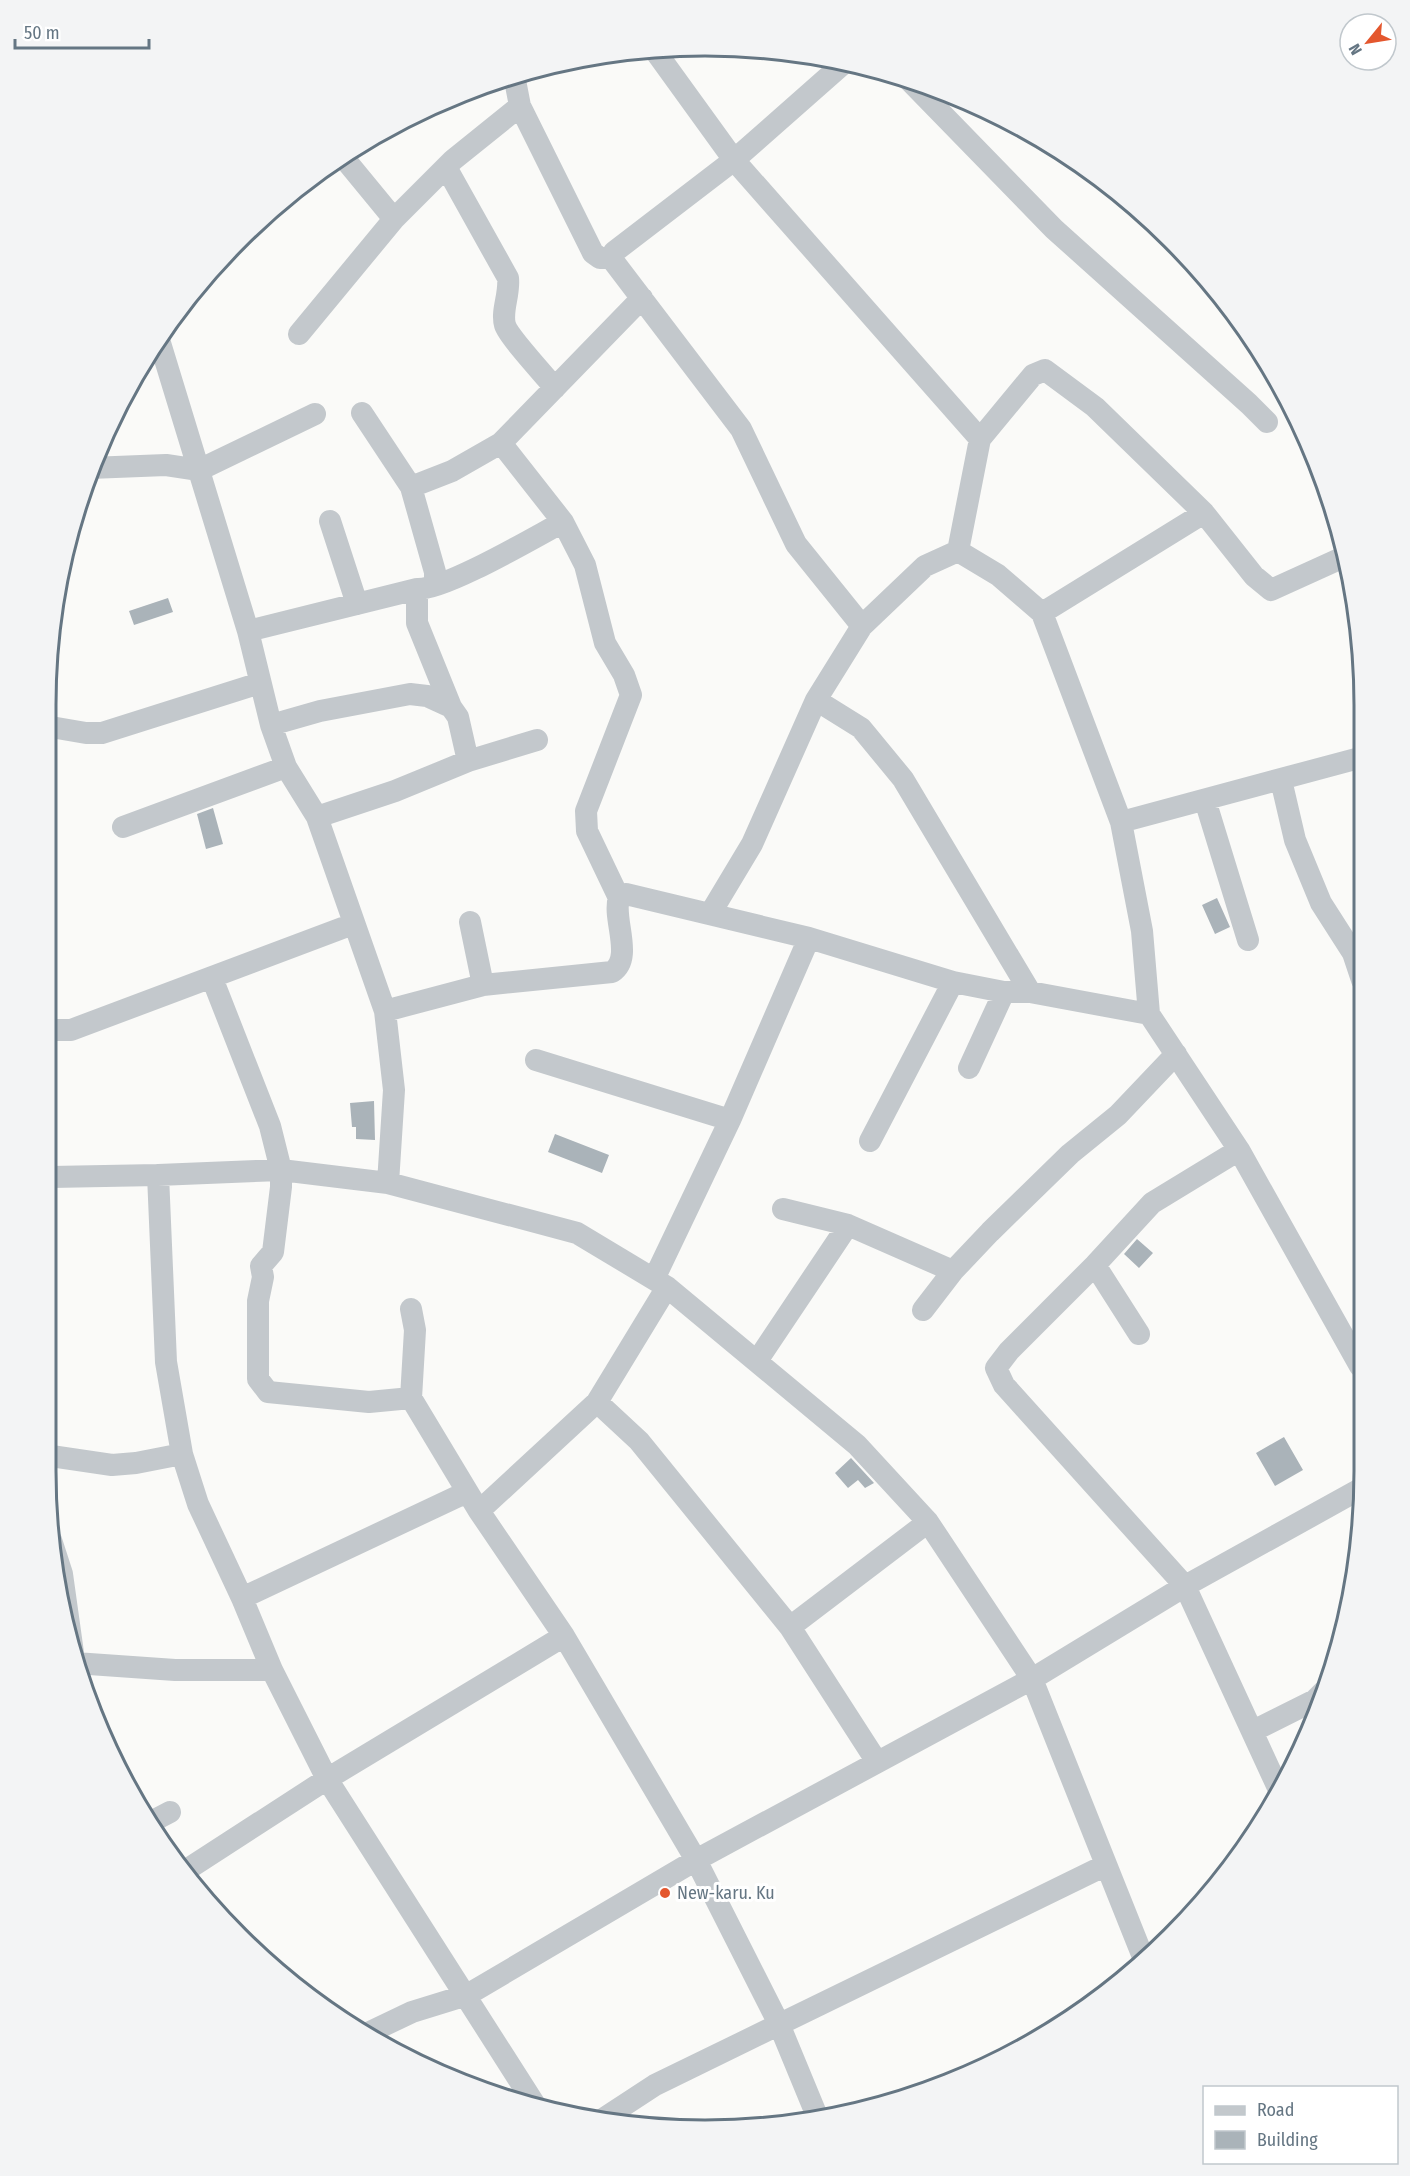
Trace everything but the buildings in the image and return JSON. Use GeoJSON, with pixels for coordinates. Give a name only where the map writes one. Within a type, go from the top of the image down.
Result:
{"type":"FeatureCollection","features":[{"type":"Feature","properties":{"kind":"street"},"geometry":{"type":"LineString","coordinates":[[661,57],[734,160],[980,439]]}},
{"type":"Feature","properties":{"kind":"street"},"geometry":{"type":"LineString","coordinates":[[611,258],[614,252],[734,160],[837,69]]}},
{"type":"Feature","properties":{"kind":"street"},"geometry":{"type":"LineString","coordinates":[[516,84],[520,106],[593,253],[600,258],[611,258]]}},
{"type":"Feature","properties":{"kind":"street"},"geometry":{"type":"LineString","coordinates":[[920,92],[1054,229],[1267,422]]}},
{"type":"Feature","properties":{"kind":"street"},"geometry":{"type":"LineString","coordinates":[[299,333],[394,219],[446,167],[520,106]]}},
{"type":"Feature","properties":{"kind":"street"},"geometry":{"type":"LineString","coordinates":[[348,163],[394,219]]}},
{"type":"Feature","properties":{"kind":"street"},"geometry":{"type":"LineString","coordinates":[[446,167],[508,278],[505,325],[555,388]]}},
{"type":"Feature","properties":{"kind":"street"},"geometry":{"type":"LineString","coordinates":[[611,258],[741,429],[796,544],[862,626]]}},
{"type":"Feature","properties":{"kind":"street"},"geometry":{"type":"LineString","coordinates":[[411,487],[452,471],[501,443],[642,298]]}},
{"type":"Feature","properties":{"kind":"street"},"geometry":{"type":"LineString","coordinates":[[162,349],[248,631],[271,726],[286,766],[317,817],[385,1011],[394,1090],[388,1183]]}},
{"type":"Feature","properties":{"kind":"street"},"geometry":{"type":"LineString","coordinates":[[958,550],[980,439],[1033,375],[1045,370],[1095,407],[1204,513],[1254,576],[1271,590],[1338,560]]}},
{"type":"Feature","properties":{"kind":"street"},"geometry":{"type":"LineString","coordinates":[[362,413],[411,487],[435,572],[426,587],[417,623],[434,690],[459,717],[468,761]]}},
{"type":"Feature","properties":{"kind":"street"},"geometry":{"type":"LineString","coordinates":[[101,468],[166,465],[199,470],[315,414]]}},
{"type":"Feature","properties":{"kind":"street"},"geometry":{"type":"LineString","coordinates":[[385,1011],[483,985],[612,972],[617,969],[620,962],[621,939],[617,905],[619,898],[587,831],[586,811],[631,695],[624,675],[605,643],[585,565],[562,522],[501,443]]}},
{"type":"Feature","properties":{"kind":"street"},"geometry":{"type":"LineString","coordinates":[[1042,613],[1204,513]]}},
{"type":"Feature","properties":{"kind":"street"},"geometry":{"type":"LineString","coordinates":[[330,521],[357,604]]}},
{"type":"Feature","properties":{"kind":"street"},"geometry":{"type":"LineString","coordinates":[[248,631],[426,587],[467,572],[562,522]]}},
{"type":"Feature","properties":{"kind":"street"},"geometry":{"type":"LineString","coordinates":[[710,915],[752,844],[816,700],[862,626],[925,566],[958,550]]}},
{"type":"Feature","properties":{"kind":"street"},"geometry":{"type":"LineString","coordinates":[[958,550],[998,575],[1042,613],[1121,822],[1142,931],[1149,1014],[1239,1150],[1354,1355]]}},
{"type":"Feature","properties":{"kind":"street"},"geometry":{"type":"LineString","coordinates":[[56,728],[86,734],[102,733],[260,684]]}},
{"type":"Feature","properties":{"kind":"street"},"geometry":{"type":"LineString","coordinates":[[271,726],[320,711],[434,690]]}},
{"type":"Feature","properties":{"kind":"street"},"geometry":{"type":"LineString","coordinates":[[816,700],[861,728],[903,779],[1030,992]]}},
{"type":"Feature","properties":{"kind":"street"},"geometry":{"type":"LineString","coordinates":[[317,817],[395,791],[468,761],[537,740]]}},
{"type":"Feature","properties":{"kind":"street"},"geometry":{"type":"LineString","coordinates":[[1121,822],[1354,760]]}},
{"type":"Feature","properties":{"kind":"street"},"geometry":{"type":"LineString","coordinates":[[123,826],[286,766]]}},
{"type":"Feature","properties":{"kind":"street"},"geometry":{"type":"LineString","coordinates":[[1281,780],[1295,840],[1321,903],[1354,956]]}},
{"type":"Feature","properties":{"kind":"street"},"geometry":{"type":"LineString","coordinates":[[1205,800],[1248,940]]}},
{"type":"Feature","properties":{"kind":"street"},"geometry":{"type":"LineString","coordinates":[[619,898],[626,894],[809,938],[953,982],[1004,992],[1030,992],[1149,1014]]}},
{"type":"Feature","properties":{"kind":"street"},"geometry":{"type":"LineString","coordinates":[[470,922],[483,985]]}},
{"type":"Feature","properties":{"kind":"street"},"geometry":{"type":"LineString","coordinates":[[56,1030],[71,1030],[353,924]]}},
{"type":"Feature","properties":{"kind":"street"},"geometry":{"type":"LineString","coordinates":[[242,1598],[473,1502],[597,1402],[661,1283],[809,938]]}},
{"type":"Feature","properties":{"kind":"street"},"geometry":{"type":"LineString","coordinates":[[212,978],[270,1126],[281,1170],[273,1252],[261,1266],[262,1277],[258,1301],[258,1379],[268,1392],[369,1402],[411,1398]]}},
{"type":"Feature","properties":{"kind":"street"},"geometry":{"type":"LineString","coordinates":[[870,1141],[953,982]]}},
{"type":"Feature","properties":{"kind":"street"},"geometry":{"type":"LineString","coordinates":[[969,1068],[1004,992]]}},
{"type":"Feature","properties":{"kind":"street"},"geometry":{"type":"LineString","coordinates":[[923,1310],[953,1271],[1070,1154],[1118,1115],[1176,1054]]}},
{"type":"Feature","properties":{"kind":"street"},"geometry":{"type":"LineString","coordinates":[[536,1060],[730,1120]]}},
{"type":"Feature","properties":{"kind":"street"},"geometry":{"type":"LineString","coordinates":[[1239,1150],[1152,1203],[1095,1265],[1009,1351],[996,1368],[1004,1385],[1185,1586],[1275,1781]]}},
{"type":"Feature","properties":{"kind":"street"},"geometry":{"type":"LineString","coordinates":[[56,1177],[281,1170],[388,1183],[577,1233],[661,1283],[857,1445],[928,1522],[1032,1679],[1141,1952]]}},
{"type":"Feature","properties":{"kind":"street"},"geometry":{"type":"LineString","coordinates":[[158,1175],[165,1362],[182,1454],[198,1504],[242,1598],[272,1670],[327,1779],[529,2096]]}},
{"type":"Feature","properties":{"kind":"street"},"geometry":{"type":"LineString","coordinates":[[783,1209],[848,1225],[953,1271]]}},
{"type":"Feature","properties":{"kind":"street"},"geometry":{"type":"LineString","coordinates":[[757,1361],[848,1225]]}},
{"type":"Feature","properties":{"kind":"street"},"geometry":{"type":"LineString","coordinates":[[1095,1265],[1139,1334]]}},
{"type":"Feature","properties":{"kind":"street"},"geometry":{"type":"LineString","coordinates":[[411,1309],[415,1330],[411,1398],[473,1502],[564,1636],[696,1860],[779,2024],[815,2111]]}},
{"type":"Feature","properties":{"kind":"street"},"geometry":{"type":"LineString","coordinates":[[597,1402],[639,1441],[790,1627],[877,1762]]}},
{"type":"Feature","properties":{"kind":"street"},"geometry":{"type":"LineString","coordinates":[[56,1457],[112,1465],[182,1454]]}},
{"type":"Feature","properties":{"kind":"street"},"geometry":{"type":"LineString","coordinates":[[375,2030],[412,2012],[467,1995],[696,1860],[1032,1679],[1185,1586],[1353,1493]]}},
{"type":"Feature","properties":{"kind":"street"},"geometry":{"type":"LineString","coordinates":[[790,1627],[928,1522]]}},
{"type":"Feature","properties":{"kind":"street"},"geometry":{"type":"LineString","coordinates":[[191,1867],[327,1779],[564,1636]]}},
{"type":"Feature","properties":{"kind":"street"},"geometry":{"type":"LineString","coordinates":[[85,1662],[175,1670],[272,1670]]}},
{"type":"Feature","properties":{"kind":"street"},"geometry":{"type":"LineString","coordinates":[[1253,1731],[1312,1702]]}},
{"type":"Feature","properties":{"kind":"street"},"geometry":{"type":"LineString","coordinates":[[157,1819],[170,1812]]}},
{"type":"Feature","properties":{"kind":"street"},"geometry":{"type":"LineString","coordinates":[[611,2114],[655,2085],[1106,1865]]}},
{"type":"Feature","properties":{"kind":"place","name":"New-karu. Ku"},"geometry":{"type":"Point","coordinates":[665,1893]}}]}
